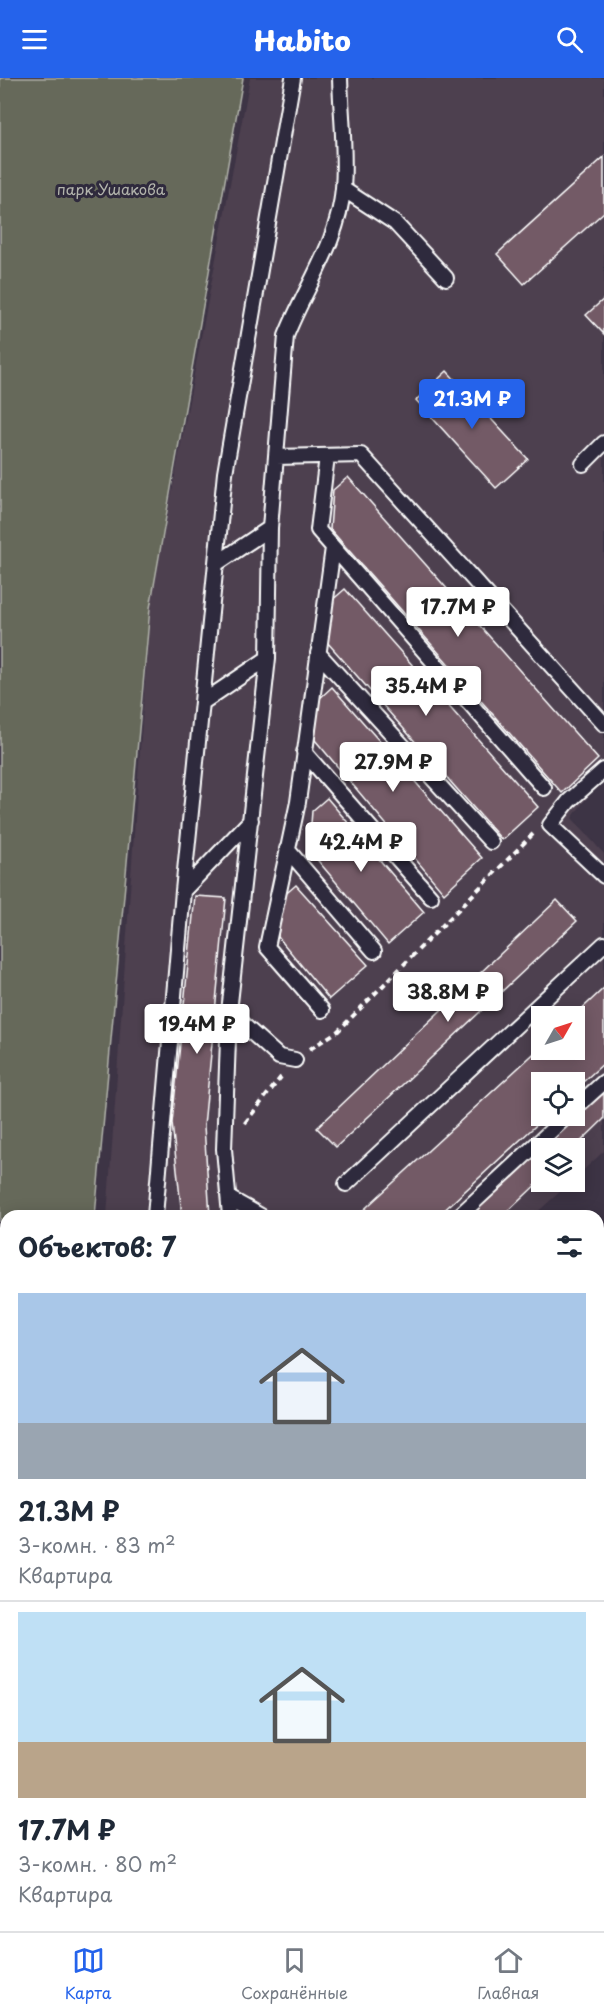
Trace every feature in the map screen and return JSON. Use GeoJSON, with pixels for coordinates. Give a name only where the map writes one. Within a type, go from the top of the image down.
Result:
{"type":"FeatureCollection","features":[{"type":"Feature","properties":{"kind":"lane"},"geometry":{"type":"LineString","coordinates":[[156,1210],[183,891],[225,473],[293,78]]}},
{"type":"Feature","properties":{"kind":"lane"},"geometry":{"type":"LineString","coordinates":[[230,1210],[224,1149],[229,1012],[268,658],[270,528],[286,336],[296,309],[319,270],[332,233],[343,189],[340,78]]}},
{"type":"Feature","properties":{"kind":"lane"},"geometry":{"type":"LineString","coordinates":[[343,189],[395,224],[446,278]]}},
{"type":"Feature","properties":{"kind":"lane"},"geometry":{"type":"LineString","coordinates":[[583,464],[604,443]]}},
{"type":"Feature","properties":{"kind":"lane"},"geometry":{"type":"LineString","coordinates":[[276,457],[361,455],[604,724]]}},
{"type":"Feature","properties":{"kind":"lane"},"geometry":{"type":"LineString","coordinates":[[327,456],[318,530],[544,788]]}},
{"type":"Feature","properties":{"kind":"lane"},"geometry":{"type":"LineString","coordinates":[[216,564],[270,528]]}},
{"type":"Feature","properties":{"kind":"lane"},"geometry":{"type":"LineString","coordinates":[[322,1010],[267,947],[298,802],[333,548]]}},
{"type":"Feature","properties":{"kind":"lane"},"geometry":{"type":"LineString","coordinates":[[318,652],[491,842]]}},
{"type":"Feature","properties":{"kind":"lane"},"geometry":{"type":"LineString","coordinates":[[203,702],[268,658]]}},
{"type":"Feature","properties":{"kind":"lane"},"geometry":{"type":"LineString","coordinates":[[304,752],[431,897]]}},
{"type":"Feature","properties":{"kind":"lane"},"geometry":{"type":"LineString","coordinates":[[604,770],[569,801],[550,825],[604,876]]}},
{"type":"Feature","properties":{"kind":"lane"},"geometry":{"type":"LineString","coordinates":[[183,891],[251,820]]}},
{"type":"Feature","properties":{"kind":"lane"},"geometry":{"type":"LineString","coordinates":[[287,849],[374,951]]}},
{"type":"Feature","properties":{"kind":"lane"},"geometry":{"type":"LineString","coordinates":[[346,1184],[604,944]]}},
{"type":"Feature","properties":{"kind":"lane"},"geometry":{"type":"LineString","coordinates":[[229,1012],[279,1057],[295,1060]]}},
{"type":"Feature","properties":{"kind":"lane"},"geometry":{"type":"LineString","coordinates":[[585,1099],[604,1082]]}},
{"type":"Feature","properties":{"kind":"lane"},"geometry":{"type":"LineString","coordinates":[[465,1210],[556,1126]]}},
{"type":"Feature","properties":{"kind":"lane"},"geometry":{"type":"LineString","coordinates":[[229,1198],[250,1210]]}},
{"type":"Feature","properties":{"kind":"path"},"geometry":{"type":"LineString","coordinates":[[224,1149],[295,1060],[338,1030],[529,837],[550,825]]}},
{"type":"Feature","properties":{"kind":"shaded area"},"geometry":{"type":"Polygon","coordinates":[[[250,78],[604,78],[604,774],[572,818],[604,854],[604,1151],[585,1169],[585,1138],[531,1138],[531,1192],[560,1192],[540,1210],[107,1210],[150,608],[250,78]]]}},
{"type":"Feature","properties":{"kind":"green space","name":"парк Ушакова"},"geometry":{"type":"Polygon","coordinates":[[[0,78],[243,78],[150,608],[96,1210],[0,1210],[0,78]]]}},
{"type":"Feature","properties":{"kind":"building"},"geometry":{"type":"Polygon","coordinates":[[[604,157],[604,212],[524,284],[497,254],[604,157]]]}},
{"type":"Feature","properties":{"kind":"building"},"geometry":{"type":"Polygon","coordinates":[[[604,299],[604,334],[586,315],[604,299]]]}},
{"type":"Feature","properties":{"kind":"building"},"geometry":{"type":"Polygon","coordinates":[[[447,371],[528,459],[496,488],[416,400],[447,371]]]}},
{"type":"Feature","properties":{"kind":"building"},"geometry":{"type":"Polygon","coordinates":[[[348,477],[598,759],[562,793],[330,529],[333,490],[348,477]]]}},
{"type":"Feature","properties":{"kind":"building"},"geometry":{"type":"Polygon","coordinates":[[[345,589],[538,807],[502,840],[327,642],[330,602],[345,589]]]}},
{"type":"Feature","properties":{"kind":"building"},"geometry":{"type":"Polygon","coordinates":[[[332,687],[482,858],[444,893],[315,740],[318,700],[332,687]]]}},
{"type":"Feature","properties":{"kind":"building"},"geometry":{"type":"Polygon","coordinates":[[[327,798],[424,912],[388,944],[309,850],[312,811],[327,798]]]}},
{"type":"Feature","properties":{"kind":"building"},"geometry":{"type":"Polygon","coordinates":[[[296,885],[368,965],[329,999],[278,937],[281,898],[296,885]]]}},
{"type":"Feature","properties":{"kind":"building"},"geometry":{"type":"Polygon","coordinates":[[[195,896],[226,898],[204,1126],[210,1210],[181,1210],[172,1123],[195,896]]]}},
{"type":"Feature","properties":{"kind":"building"},"geometry":{"type":"Polygon","coordinates":[[[557,900],[577,921],[336,1147],[317,1128],[557,900]]]}},
{"type":"Feature","properties":{"kind":"building"},"geometry":{"type":"Polygon","coordinates":[[[604,988],[604,1063],[585,1080],[585,1072],[531,1072],[531,1126],[535,1126],[444,1210],[364,1210],[531,1056],[531,1060],[585,1060],[585,1006],[604,988]]]}},
{"type":"Feature","properties":{"kind":"building"},"geometry":{"type":"Polygon","coordinates":[[[604,1084],[604,1119],[584,1138],[548,1138],[561,1126],[585,1126],[585,1102],[604,1084]]]}},
{"type":"Feature","properties":{"kind":"building"},"geometry":{"type":"Polygon","coordinates":[[[531,1154],[531,1189],[509,1210],[473,1210],[531,1154]]]}}]}
